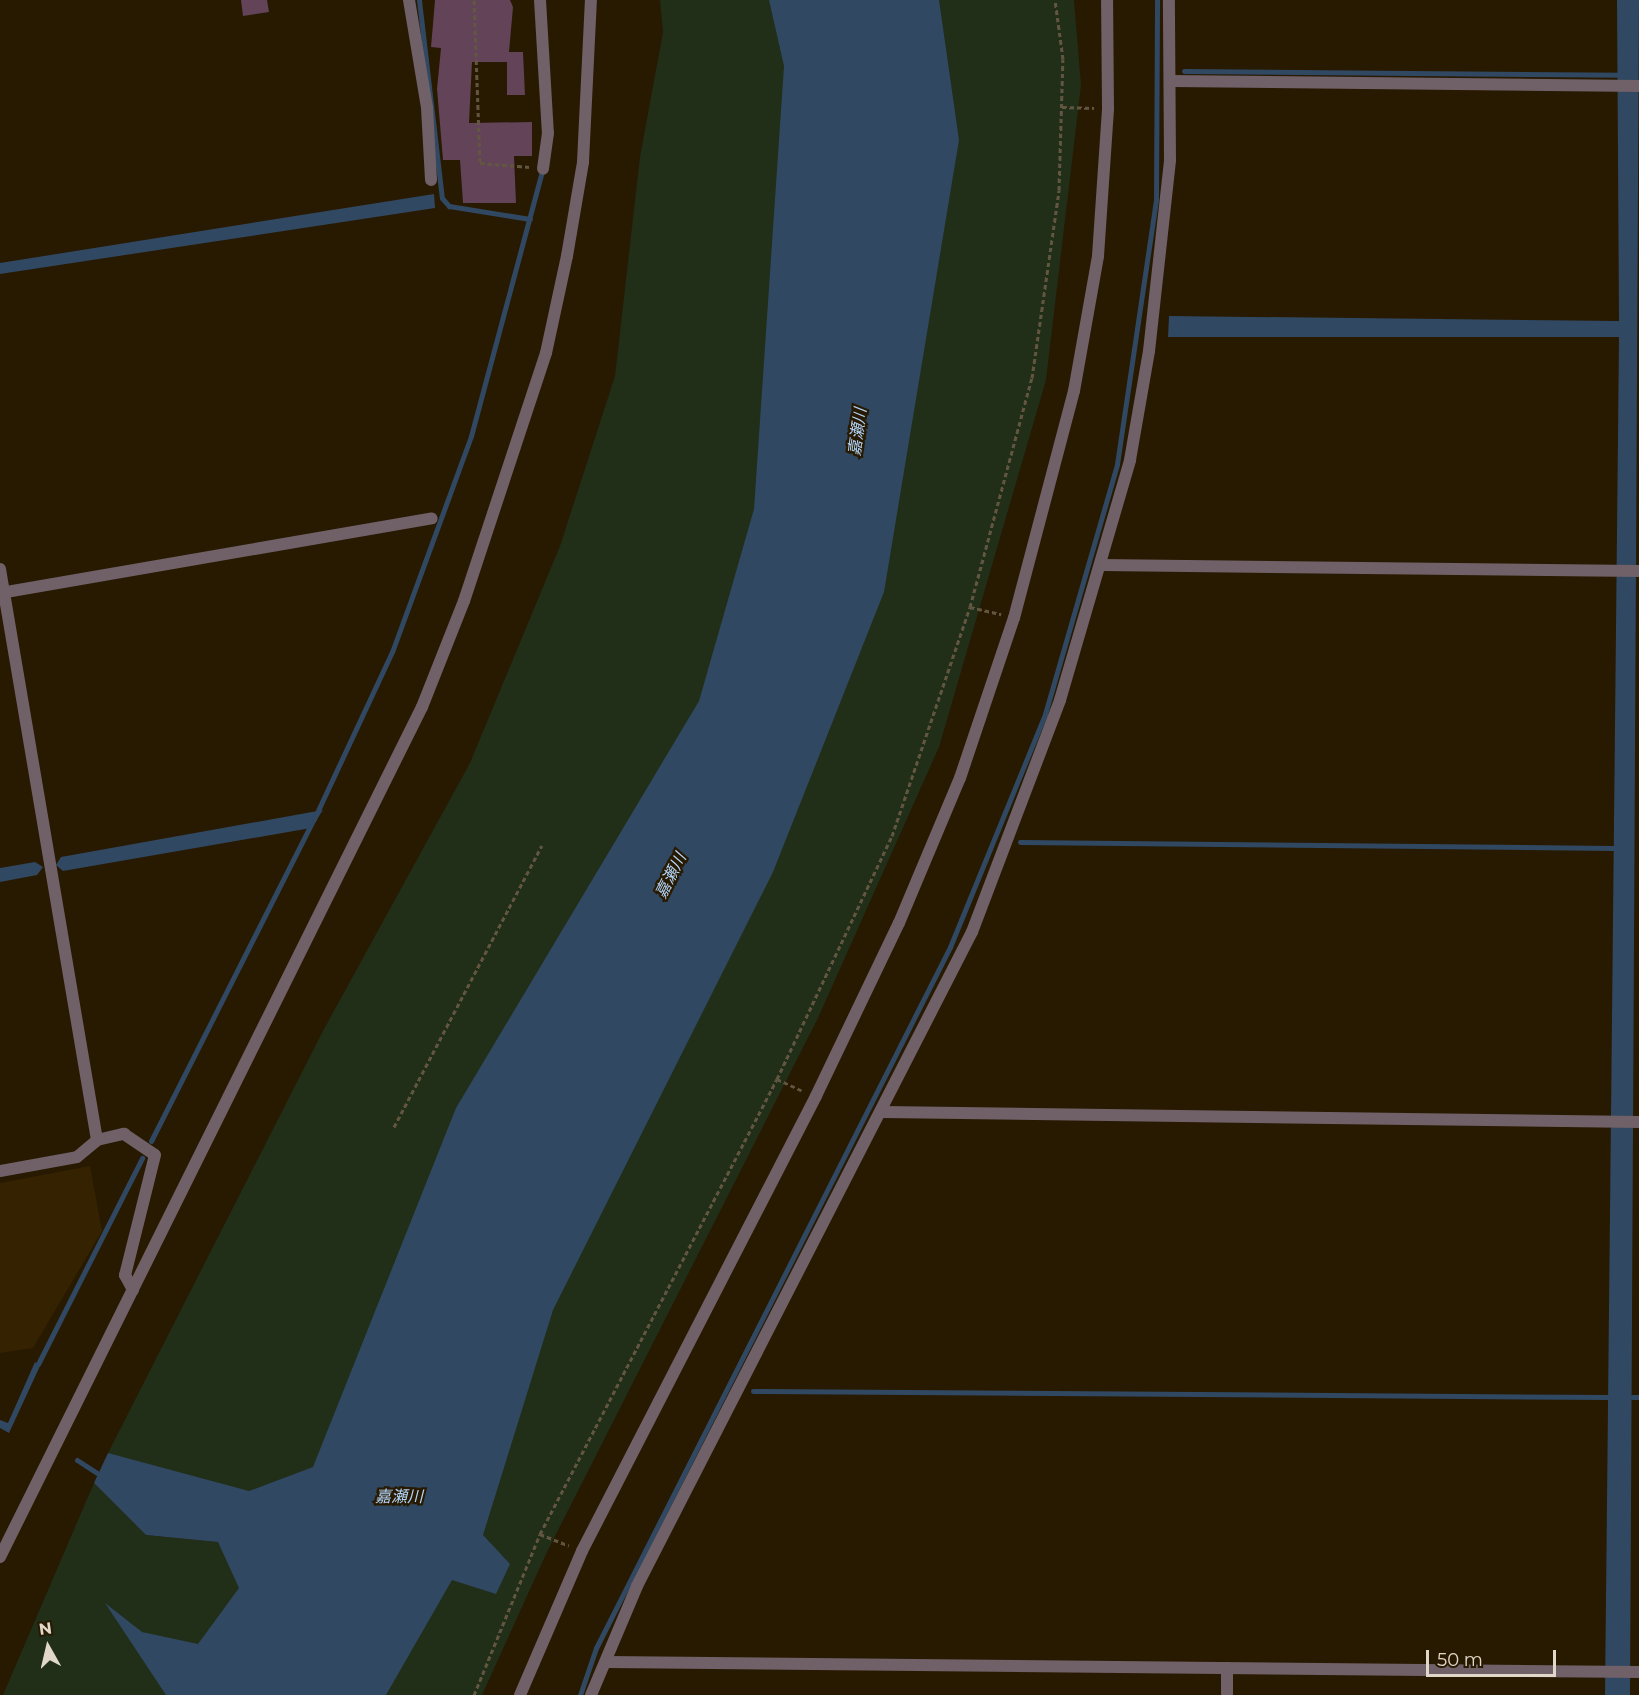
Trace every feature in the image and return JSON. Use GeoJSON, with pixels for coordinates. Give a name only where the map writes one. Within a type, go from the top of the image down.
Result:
{"type":"FeatureCollection","features":[{"type":"Feature","properties":{"kind":"street"},"geometry":{"type":"LineString","coordinates":[[409,0],[427,108],[431,180]]}},
{"type":"Feature","properties":{"kind":"street"},"geometry":{"type":"LineString","coordinates":[[541,0],[548,134],[543,168]]}},
{"type":"Feature","properties":{"kind":"street"},"geometry":{"type":"LineString","coordinates":[[0,1557],[422,707],[494,520],[546,353],[567,256],[586,128],[591,0]]}},
{"type":"Feature","properties":{"kind":"street"},"geometry":{"type":"LineString","coordinates":[[520,1695],[582,1551],[816,1096],[899,922],[960,778],[1014,618],[1074,391],[1098,256],[1108,108],[1107,0]]}},
{"type":"Feature","properties":{"kind":"street"},"geometry":{"type":"LineString","coordinates":[[591,1695],[607,1662],[637,1586],[883,1112],[972,932],[1060,700],[1130,460],[1149,351],[1170,160],[1169,0]]}},
{"type":"Feature","properties":{"kind":"street"},"geometry":{"type":"LineString","coordinates":[[1171,81],[1639,86]]}},
{"type":"Feature","properties":{"kind":"street"},"geometry":{"type":"LineString","coordinates":[[2,593],[432,518]]}},
{"type":"Feature","properties":{"kind":"street"},"geometry":{"type":"LineString","coordinates":[[1101,565],[1639,571]]}},
{"type":"Feature","properties":{"kind":"street"},"geometry":{"type":"LineString","coordinates":[[0,568],[2,593],[97,1140]]}},
{"type":"Feature","properties":{"kind":"street"},"geometry":{"type":"LineString","coordinates":[[883,1112],[1639,1122]]}},
{"type":"Feature","properties":{"kind":"street"},"geometry":{"type":"LineString","coordinates":[[0,1171],[77,1157],[97,1140],[124,1134],[155,1155],[125,1275],[133,1290]]}},
{"type":"Feature","properties":{"kind":"street"},"geometry":{"type":"LineString","coordinates":[[607,1662],[1638,1672]]}},
{"type":"Feature","properties":{"kind":"street"},"geometry":{"type":"LineString","coordinates":[[1227,1668],[1227,1695]]}},
{"type":"Feature","properties":{"kind":"path"},"geometry":{"type":"LineString","coordinates":[[474,0],[480,163],[543,168]]}},
{"type":"Feature","properties":{"kind":"path"},"geometry":{"type":"LineString","coordinates":[[474,1695],[540,1534],[777,1079],[892,836],[970,607],[1032,378],[1059,190],[1063,59],[1055,0]]}},
{"type":"Feature","properties":{"kind":"path"},"geometry":{"type":"LineString","coordinates":[[1061,107],[1108,108]]}},
{"type":"Feature","properties":{"kind":"path"},"geometry":{"type":"LineString","coordinates":[[970,607],[1014,618]]}},
{"type":"Feature","properties":{"kind":"path"},"geometry":{"type":"LineString","coordinates":[[394,1127],[542,845]]}},
{"type":"Feature","properties":{"kind":"path"},"geometry":{"type":"LineString","coordinates":[[777,1079],[816,1096]]}},
{"type":"Feature","properties":{"kind":"path"},"geometry":{"type":"LineString","coordinates":[[540,1534],[582,1551]]}},
{"type":"Feature","properties":{"kind":"shaded area"},"geometry":{"type":"Polygon","coordinates":[[[90,1166],[102,1231],[33,1348],[0,1353],[0,1183],[90,1166]]]}},
{"type":"Feature","properties":{"kind":"green space"},"geometry":{"type":"Polygon","coordinates":[[[660,0],[786,0],[772,514],[703,725],[317,1498],[261,1505],[138,1474],[108,1453],[324,1029],[470,763],[560,546],[615,376],[640,157],[663,32],[660,0]]]}},
{"type":"Feature","properties":{"kind":"green space"},"geometry":{"type":"Polygon","coordinates":[[[922,0],[1074,0],[1081,85],[1046,380],[939,747],[818,1018],[547,1552],[482,1695],[352,1695],[454,1528],[922,0]]]}},
{"type":"Feature","properties":{"kind":"green space"},"geometry":{"type":"Polygon","coordinates":[[[94,1483],[146,1535],[218,1542],[264,1582],[188,1695],[3,1695],[94,1483]]]}},
{"type":"Feature","properties":{"kind":"water","name":"嘉瀬川"},"geometry":{"type":"Polygon","coordinates":[[[769,0],[939,0],[959,140],[884,592],[773,872],[553,1310],[483,1535],[510,1564],[496,1594],[452,1580],[386,1695],[166,1695],[105,1603],[142,1632],[198,1644],[239,1588],[218,1542],[146,1535],[94,1483],[108,1453],[249,1491],[313,1467],[456,1108],[699,701],[754,509],[784,66],[769,0]]]}},
{"type":"Feature","properties":{"kind":"water"},"geometry":{"type":"Polygon","coordinates":[[[1617,0],[1639,0],[1630,1695],[1605,1695],[1619,337],[1168,337],[1169,316],[1619,321],[1617,0]]]}},
{"type":"Feature","properties":{"kind":"water"},"geometry":{"type":"Polygon","coordinates":[[[434,194],[435,208],[0,274],[0,263],[434,194]]]}},
{"type":"Feature","properties":{"kind":"water"},"geometry":{"type":"Polygon","coordinates":[[[323,810],[311,828],[63,871],[56,865],[61,857],[323,810]]]}},
{"type":"Feature","properties":{"kind":"water"},"geometry":{"type":"Polygon","coordinates":[[[35,862],[43,867],[37,875],[0,882],[0,868],[35,862]]]}},
{"type":"Feature","properties":{"kind":"water"},"geometry":{"type":"Polygon","coordinates":[[[35,1362],[40,1366],[9,1433],[0,1428],[0,1420],[8,1423],[35,1362]]]}},
{"type":"Feature","properties":{"kind":"building"},"geometry":{"type":"Polygon","coordinates":[[[241,0],[267,0],[269,12],[243,16],[241,0]]]}},
{"type":"Feature","properties":{"kind":"building"},"geometry":{"type":"Polygon","coordinates":[[[435,0],[510,0],[513,7],[509,52],[523,52],[525,95],[507,95],[507,62],[472,62],[469,123],[532,122],[532,156],[514,156],[516,203],[463,203],[460,160],[443,160],[437,89],[441,48],[431,47],[435,0]]]}},
{"type":"Feature","properties":{"kind":"waterway"},"geometry":{"type":"LineString","coordinates":[[419,0],[442,198],[449,206],[530,219]]}},
{"type":"Feature","properties":{"kind":"waterway"},"geometry":{"type":"LineString","coordinates":[[580,1695],[596,1648],[950,947],[1045,714],[1117,464],[1156,201],[1157,0]]}},
{"type":"Feature","properties":{"kind":"waterway"},"geometry":{"type":"LineString","coordinates":[[1184,71],[1624,75]]}},
{"type":"Feature","properties":{"kind":"waterway"},"geometry":{"type":"LineString","coordinates":[[151,1141],[314,819],[392,652],[471,436],[541,174]]}},
{"type":"Feature","properties":{"kind":"waterway"},"geometry":{"type":"LineString","coordinates":[[1020,842],[1614,848]]}},
{"type":"Feature","properties":{"kind":"waterway"},"geometry":{"type":"LineString","coordinates":[[38,1364],[142,1158]]}},
{"type":"Feature","properties":{"kind":"waterway"},"geometry":{"type":"LineString","coordinates":[[753,1391],[1608,1397]]}},
{"type":"Feature","properties":{"kind":"waterway"},"geometry":{"type":"LineString","coordinates":[[1632,1397],[1639,1397]]}},
{"type":"Feature","properties":{"kind":"waterway"},"geometry":{"type":"LineString","coordinates":[[77,1460],[103,1477]]}}]}
